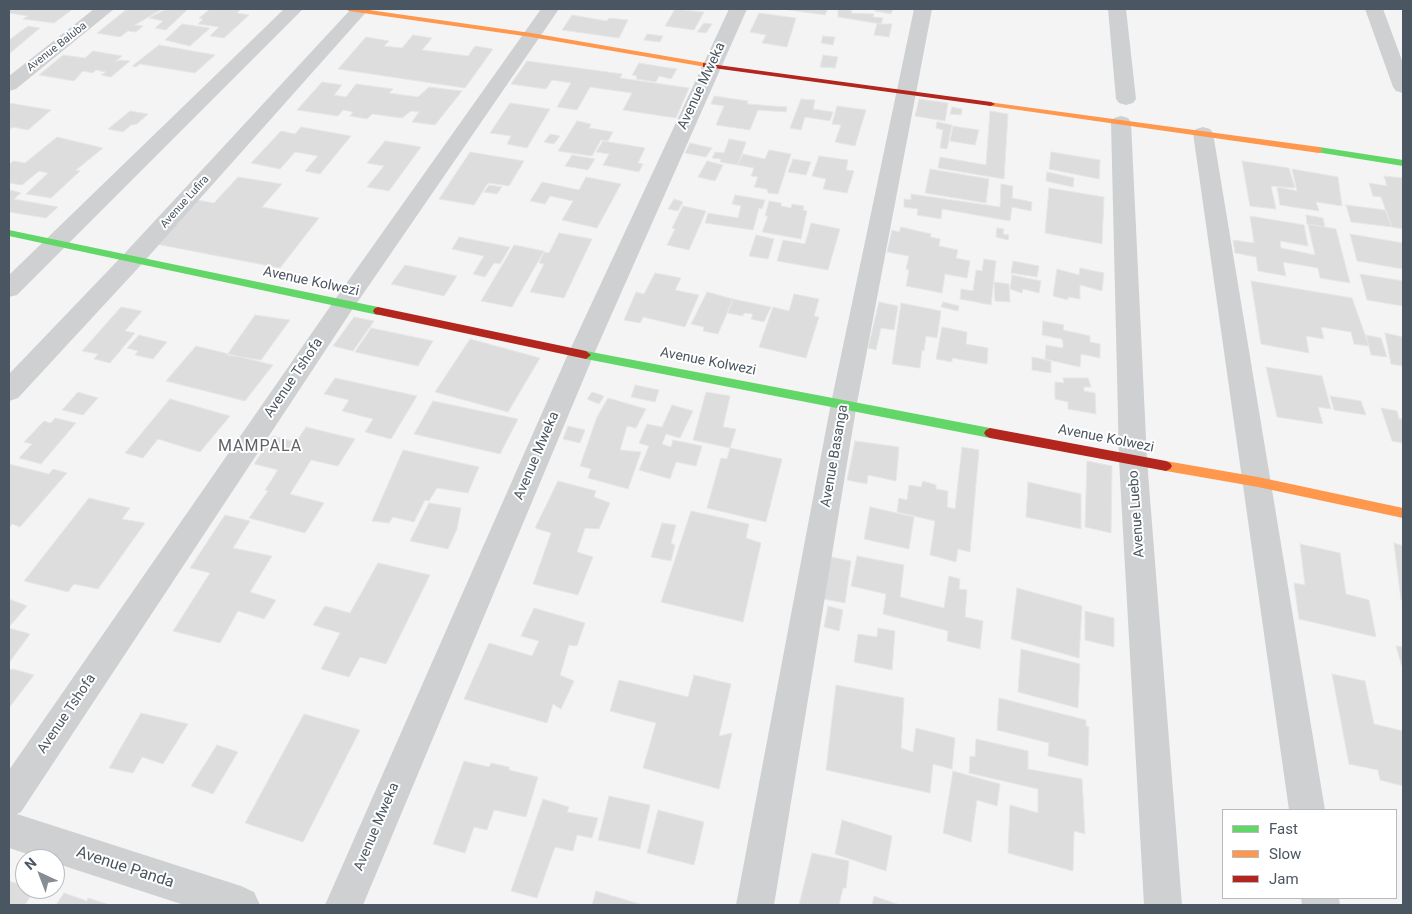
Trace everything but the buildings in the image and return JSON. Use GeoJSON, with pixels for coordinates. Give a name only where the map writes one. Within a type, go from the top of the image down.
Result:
{"type":"FeatureCollection","features":[{"type":"Feature","properties":{"kind":"street","name":"Avenue Baluba"},"geometry":{"type":"LineString","coordinates":[[9,85],[105,9]]}},
{"type":"Feature","properties":{"kind":"street"},"geometry":{"type":"LineString","coordinates":[[9,289],[294,9]]}},
{"type":"Feature","properties":{"kind":"street","name":"Avenue Tshofa"},"geometry":{"type":"LineString","coordinates":[[9,800],[344,304],[550,9]]}},
{"type":"Feature","properties":{"kind":"street","name":"Avenue Mweka"},"geometry":{"type":"LineString","coordinates":[[344,905],[581,354],[710,66],[738,9]]}},
{"type":"Feature","properties":{"kind":"street","name":"Avenue Basanga"},"geometry":{"type":"LineString","coordinates":[[755,905],[844,402],[923,9]]}},
{"type":"Feature","properties":{"kind":"street","name":"Avenue Luebo"},"geometry":{"type":"LineString","coordinates":[[1118,9],[1123,110],[1133,460],[1163,905]]}},
{"type":"Feature","properties":{"kind":"street"},"geometry":{"type":"LineString","coordinates":[[1374,9],[1403,87]]}},
{"type":"Feature","properties":{"kind":"street"},"geometry":{"type":"LineString","coordinates":[[354,10],[531,35],[710,66],[905,92],[1123,110],[1203,133],[1403,163]]}},
{"type":"Feature","properties":{"kind":"street","name":"Avenue Lufira"},"geometry":{"type":"LineString","coordinates":[[9,391],[132,260],[354,10]]}},
{"type":"Feature","properties":{"kind":"street"},"geometry":{"type":"LineString","coordinates":[[1203,133],[1307,809]]}},
{"type":"Feature","properties":{"kind":"street","name":"Avenue Kolwezi"},"geometry":{"type":"LineString","coordinates":[[9,233],[581,354],[844,402],[1133,460],[1258,482],[1403,513]]}},
{"type":"Feature","properties":{"kind":"street","name":"Avenue Panda"},"geometry":{"type":"LineString","coordinates":[[9,830],[242,905]]}},
{"type":"Feature","properties":{"kind":"traffic: fast"},"geometry":{"type":"LineString","coordinates":[[1319,150],[1403,163]]}},
{"type":"Feature","properties":{"kind":"traffic: fast"},"geometry":{"type":"LineString","coordinates":[[9,233],[378,311]]}},
{"type":"Feature","properties":{"kind":"traffic: fast"},"geometry":{"type":"LineString","coordinates":[[586,355],[990,433]]}},
{"type":"Feature","properties":{"kind":"traffic: slow"},"geometry":{"type":"LineString","coordinates":[[349,9],[531,35],[706,65]]}},
{"type":"Feature","properties":{"kind":"traffic: slow"},"geometry":{"type":"LineString","coordinates":[[991,104],[1319,150]]}},
{"type":"Feature","properties":{"kind":"traffic: slow"},"geometry":{"type":"LineString","coordinates":[[1166,466],[1258,482],[1403,513]]}},
{"type":"Feature","properties":{"kind":"traffic: jam"},"geometry":{"type":"LineString","coordinates":[[706,65],[991,104]]}},
{"type":"Feature","properties":{"kind":"traffic: jam"},"geometry":{"type":"LineString","coordinates":[[378,311],[586,355]]}},
{"type":"Feature","properties":{"kind":"traffic: jam"},"geometry":{"type":"LineString","coordinates":[[990,433],[1166,466]]}},
{"type":"Feature","properties":{"kind":"district","name":"MAMPALA"},"geometry":{"type":"Point","coordinates":[260,447]}}]}
